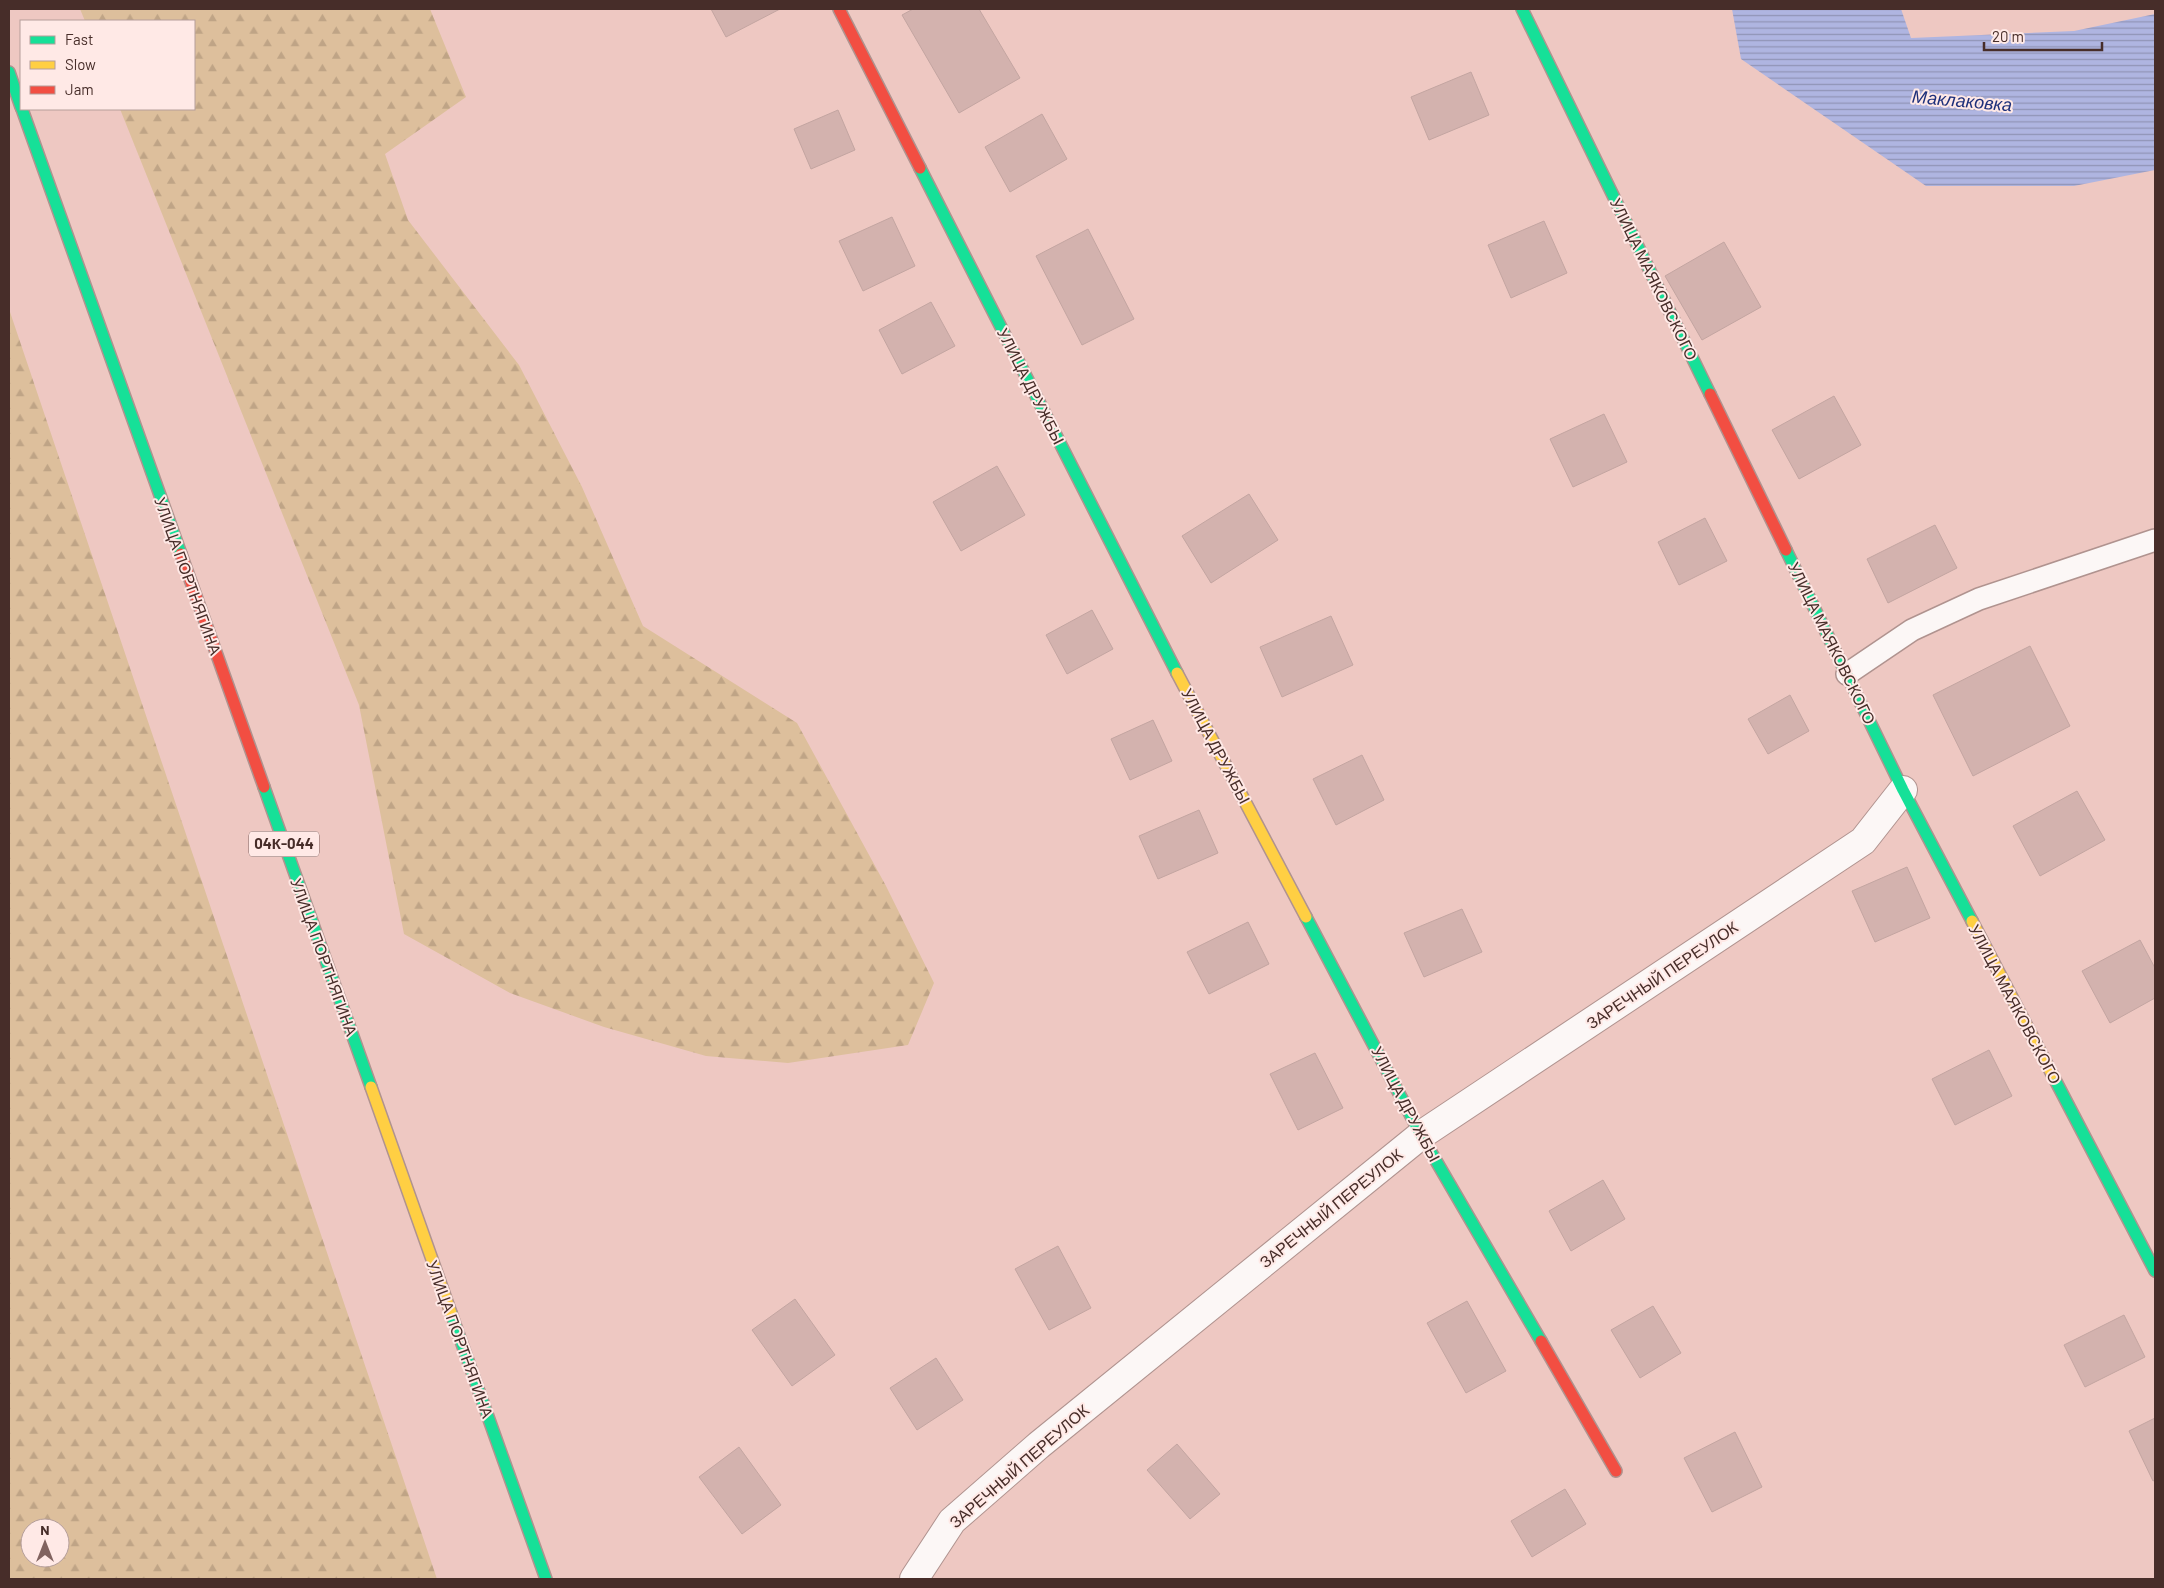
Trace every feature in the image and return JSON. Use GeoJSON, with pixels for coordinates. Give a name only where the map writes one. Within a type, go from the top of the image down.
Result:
{"type":"FeatureCollection","features":[{"type":"Feature","properties":{"kind":"street","name":"УЛИЦА ДРУЖБЫ"},"geometry":{"type":"LineString","coordinates":[[839,9],[1176,670],[1421,1135],[1616,1471]]}},
{"type":"Feature","properties":{"kind":"street","name":"УЛИЦА МАЯКОВСКОГО"},"geometry":{"type":"LineString","coordinates":[[1522,9],[1903,790],[2155,1271]]}},
{"type":"Feature","properties":{"kind":"street","name":"УЛИЦА ПОРТНЯГИНА"},"geometry":{"type":"LineString","coordinates":[[9,72],[20,102]]}},
{"type":"Feature","properties":{"kind":"street","name":"УЛИЦА ПОРТНЯГИНА"},"geometry":{"type":"LineString","coordinates":[[23,110],[546,1579]]}},
{"type":"Feature","properties":{"kind":"street","name":"ЗАРЕЧНЫЙ ПЕРЕУЛОК"},"geometry":{"type":"LineString","coordinates":[[914,1579],[952,1521],[1039,1445],[1421,1135],[1863,841],[1903,790]]}},
{"type":"Feature","properties":{"kind":"lane"},"geometry":{"type":"LineString","coordinates":[[1847,674],[1912,630],[1979,599],[2155,540]]}},
{"type":"Feature","properties":{"kind":"green space"},"geometry":{"type":"Polygon","coordinates":[[[80,9],[430,9],[466,97],[385,154],[408,220],[519,365],[582,487],[643,626],[797,723],[886,886],[934,983],[908,1045],[788,1063],[706,1056],[604,1027],[510,993],[404,934],[359,705],[120,110],[195,110],[195,20],[85,20],[80,9]]]}},
{"type":"Feature","properties":{"kind":"green space"},"geometry":{"type":"Polygon","coordinates":[[[9,309],[437,1579],[9,1579],[9,309]]]}},
{"type":"Feature","properties":{"kind":"water","name":"Маклаковка"},"geometry":{"type":"Polygon","coordinates":[[[1732,9],[1901,9],[1911,38],[2074,31],[2155,14],[2155,170],[2074,186],[1926,186],[1741,59],[1732,9]]]}},
{"type":"Feature","properties":{"kind":"building"},"geometry":{"type":"Polygon","coordinates":[[[711,9],[780,9],[726,37],[711,9]]]}},
{"type":"Feature","properties":{"kind":"building"},"geometry":{"type":"Polygon","coordinates":[[[913,9],[979,9],[1020,78],[959,113],[902,15],[913,9]]]}},
{"type":"Feature","properties":{"kind":"building"},"geometry":{"type":"Polygon","coordinates":[[[1471,72],[1489,115],[1429,140],[1411,97],[1471,72]]]}},
{"type":"Feature","properties":{"kind":"building"},"geometry":{"type":"Polygon","coordinates":[[[838,110],[855,150],[811,169],[794,129],[838,110]]]}},
{"type":"Feature","properties":{"kind":"building"},"geometry":{"type":"Polygon","coordinates":[[[1042,114],[1067,159],[1010,192],[985,147],[1042,114]]]}},
{"type":"Feature","properties":{"kind":"building"},"geometry":{"type":"Polygon","coordinates":[[[892,217],[915,266],[863,291],[839,241],[892,217]]]}},
{"type":"Feature","properties":{"kind":"building"},"geometry":{"type":"Polygon","coordinates":[[[1544,221],[1567,273],[1511,298],[1488,245],[1544,221]]]}},
{"type":"Feature","properties":{"kind":"building"},"geometry":{"type":"Polygon","coordinates":[[[1088,229],[1134,319],[1082,345],[1036,256],[1088,229]]]}},
{"type":"Feature","properties":{"kind":"building"},"geometry":{"type":"Polygon","coordinates":[[[1724,242],[1761,307],[1702,340],[1665,276],[1724,242]]]}},
{"type":"Feature","properties":{"kind":"building"},"geometry":{"type":"Polygon","coordinates":[[[931,302],[955,346],[902,374],[879,330],[931,302]]]}},
{"type":"Feature","properties":{"kind":"building"},"geometry":{"type":"Polygon","coordinates":[[[1834,396],[1861,445],[1799,479],[1772,430],[1834,396]]]}},
{"type":"Feature","properties":{"kind":"building"},"geometry":{"type":"Polygon","coordinates":[[[1604,414],[1627,462],[1573,487],[1550,439],[1604,414]]]}},
{"type":"Feature","properties":{"kind":"building"},"geometry":{"type":"Polygon","coordinates":[[[997,466],[1025,515],[961,551],[933,502],[997,466]]]}},
{"type":"Feature","properties":{"kind":"building"},"geometry":{"type":"Polygon","coordinates":[[[1249,494],[1278,540],[1211,583],[1182,536],[1249,494]]]}},
{"type":"Feature","properties":{"kind":"building"},"geometry":{"type":"Polygon","coordinates":[[[1705,518],[1727,561],[1679,585],[1658,542],[1705,518]]]}},
{"type":"Feature","properties":{"kind":"building"},"geometry":{"type":"Polygon","coordinates":[[[1935,525],[1957,568],[1888,603],[1867,559],[1935,525]]]}},
{"type":"Feature","properties":{"kind":"building"},"geometry":{"type":"Polygon","coordinates":[[[1092,610],[1113,649],[1067,674],[1046,635],[1092,610]]]}},
{"type":"Feature","properties":{"kind":"building"},"geometry":{"type":"Polygon","coordinates":[[[1331,616],[1353,665],[1282,697],[1260,647],[1331,616]]]}},
{"type":"Feature","properties":{"kind":"building"},"geometry":{"type":"Polygon","coordinates":[[[2030,646],[2070,726],[1973,776],[1933,695],[2030,646]]]}},
{"type":"Feature","properties":{"kind":"building"},"geometry":{"type":"Polygon","coordinates":[[[1790,695],[1809,731],[1768,754],[1748,719],[1790,695]]]}},
{"type":"Feature","properties":{"kind":"building"},"geometry":{"type":"Polygon","coordinates":[[[1153,720],[1172,761],[1130,780],[1111,739],[1153,720]]]}},
{"type":"Feature","properties":{"kind":"building"},"geometry":{"type":"Polygon","coordinates":[[[1362,755],[1384,800],[1336,825],[1313,779],[1362,755]]]}},
{"type":"Feature","properties":{"kind":"building"},"geometry":{"type":"Polygon","coordinates":[[[2077,791],[2105,840],[2040,876],[2013,826],[2077,791]]]}},
{"type":"Feature","properties":{"kind":"building"},"geometry":{"type":"Polygon","coordinates":[[[1199,810],[1218,853],[1158,879],[1139,836],[1199,810]]]}},
{"type":"Feature","properties":{"kind":"building"},"geometry":{"type":"Polygon","coordinates":[[[1907,867],[1930,918],[1875,942],[1852,891],[1907,867]]]}},
{"type":"Feature","properties":{"kind":"building"},"geometry":{"type":"Polygon","coordinates":[[[1462,909],[1482,952],[1424,977],[1404,933],[1462,909]]]}},
{"type":"Feature","properties":{"kind":"building"},"geometry":{"type":"Polygon","coordinates":[[[1248,922],[1269,964],[1209,994],[1187,952],[1248,922]]]}},
{"type":"Feature","properties":{"kind":"building"},"geometry":{"type":"Polygon","coordinates":[[[2140,940],[2155,968],[2155,998],[2110,1023],[2082,971],[2140,940]]]}},
{"type":"Feature","properties":{"kind":"building"},"geometry":{"type":"Polygon","coordinates":[[[1989,1050],[2012,1096],[1955,1125],[1932,1079],[1989,1050]]]}},
{"type":"Feature","properties":{"kind":"building"},"geometry":{"type":"Polygon","coordinates":[[[1315,1053],[1343,1108],[1298,1130],[1270,1074],[1315,1053]]]}},
{"type":"Feature","properties":{"kind":"building"},"geometry":{"type":"Polygon","coordinates":[[[1603,1180],[1625,1219],[1571,1251],[1549,1211],[1603,1180]]]}},
{"type":"Feature","properties":{"kind":"building"},"geometry":{"type":"Polygon","coordinates":[[[1058,1246],[1091,1308],[1049,1330],[1015,1269],[1058,1246]]]}},
{"type":"Feature","properties":{"kind":"building"},"geometry":{"type":"Polygon","coordinates":[[[795,1299],[835,1355],[792,1386],[752,1330],[795,1299]]]}},
{"type":"Feature","properties":{"kind":"building"},"geometry":{"type":"Polygon","coordinates":[[[1467,1301],[1506,1371],[1466,1393],[1427,1323],[1467,1301]]]}},
{"type":"Feature","properties":{"kind":"building"},"geometry":{"type":"Polygon","coordinates":[[[1653,1306],[1681,1353],[1640,1378],[1611,1330],[1653,1306]]]}},
{"type":"Feature","properties":{"kind":"building"},"geometry":{"type":"Polygon","coordinates":[[[2124,1315],[2145,1357],[2085,1387],[2064,1345],[2124,1315]]]}},
{"type":"Feature","properties":{"kind":"building"},"geometry":{"type":"Polygon","coordinates":[[[936,1358],[963,1400],[917,1430],[890,1388],[936,1358]]]}},
{"type":"Feature","properties":{"kind":"building"},"geometry":{"type":"Polygon","coordinates":[[[2155,1418],[2155,1480],[2153,1481],[2129,1431],[2155,1418]]]}},
{"type":"Feature","properties":{"kind":"building"},"geometry":{"type":"Polygon","coordinates":[[[1735,1432],[1762,1487],[1712,1512],[1684,1458],[1735,1432]]]}},
{"type":"Feature","properties":{"kind":"building"},"geometry":{"type":"Polygon","coordinates":[[[1177,1444],[1220,1494],[1190,1519],[1147,1470],[1177,1444]]]}},
{"type":"Feature","properties":{"kind":"building"},"geometry":{"type":"Polygon","coordinates":[[[739,1447],[781,1505],[742,1534],[699,1477],[739,1447]]]}},
{"type":"Feature","properties":{"kind":"building"},"geometry":{"type":"Polygon","coordinates":[[[1565,1489],[1586,1524],[1532,1557],[1511,1521],[1565,1489]]]}},
{"type":"Feature","properties":{"kind":"traffic: fast"},"geometry":{"type":"LineString","coordinates":[[1522,9],[1710,394]]}},
{"type":"Feature","properties":{"kind":"traffic: fast"},"geometry":{"type":"LineString","coordinates":[[9,72],[20,104]]}},
{"type":"Feature","properties":{"kind":"traffic: fast"},"geometry":{"type":"LineString","coordinates":[[22,110],[181,554]]}},
{"type":"Feature","properties":{"kind":"traffic: fast"},"geometry":{"type":"LineString","coordinates":[[920,168],[1177,673]]}},
{"type":"Feature","properties":{"kind":"traffic: fast"},"geometry":{"type":"LineString","coordinates":[[1786,550],[1903,790],[1972,921]]}},
{"type":"Feature","properties":{"kind":"traffic: fast"},"geometry":{"type":"LineString","coordinates":[[264,787],[371,1087]]}},
{"type":"Feature","properties":{"kind":"traffic: fast"},"geometry":{"type":"LineString","coordinates":[[1306,917],[1421,1135],[1541,1341]]}},
{"type":"Feature","properties":{"kind":"traffic: fast"},"geometry":{"type":"LineString","coordinates":[[2052,1074],[2155,1271]]}},
{"type":"Feature","properties":{"kind":"traffic: fast"},"geometry":{"type":"LineString","coordinates":[[451,1313],[546,1579]]}},
{"type":"Feature","properties":{"kind":"traffic: slow"},"geometry":{"type":"LineString","coordinates":[[1177,673],[1306,917]]}},
{"type":"Feature","properties":{"kind":"traffic: slow"},"geometry":{"type":"LineString","coordinates":[[1972,921],[2052,1074]]}},
{"type":"Feature","properties":{"kind":"traffic: slow"},"geometry":{"type":"LineString","coordinates":[[371,1087],[451,1313]]}},
{"type":"Feature","properties":{"kind":"traffic: jam"},"geometry":{"type":"LineString","coordinates":[[839,9],[920,168]]}},
{"type":"Feature","properties":{"kind":"traffic: jam"},"geometry":{"type":"LineString","coordinates":[[1710,394],[1786,550]]}},
{"type":"Feature","properties":{"kind":"traffic: jam"},"geometry":{"type":"LineString","coordinates":[[181,554],[264,787]]}},
{"type":"Feature","properties":{"kind":"traffic: jam"},"geometry":{"type":"LineString","coordinates":[[1541,1341],[1616,1471]]}}]}
